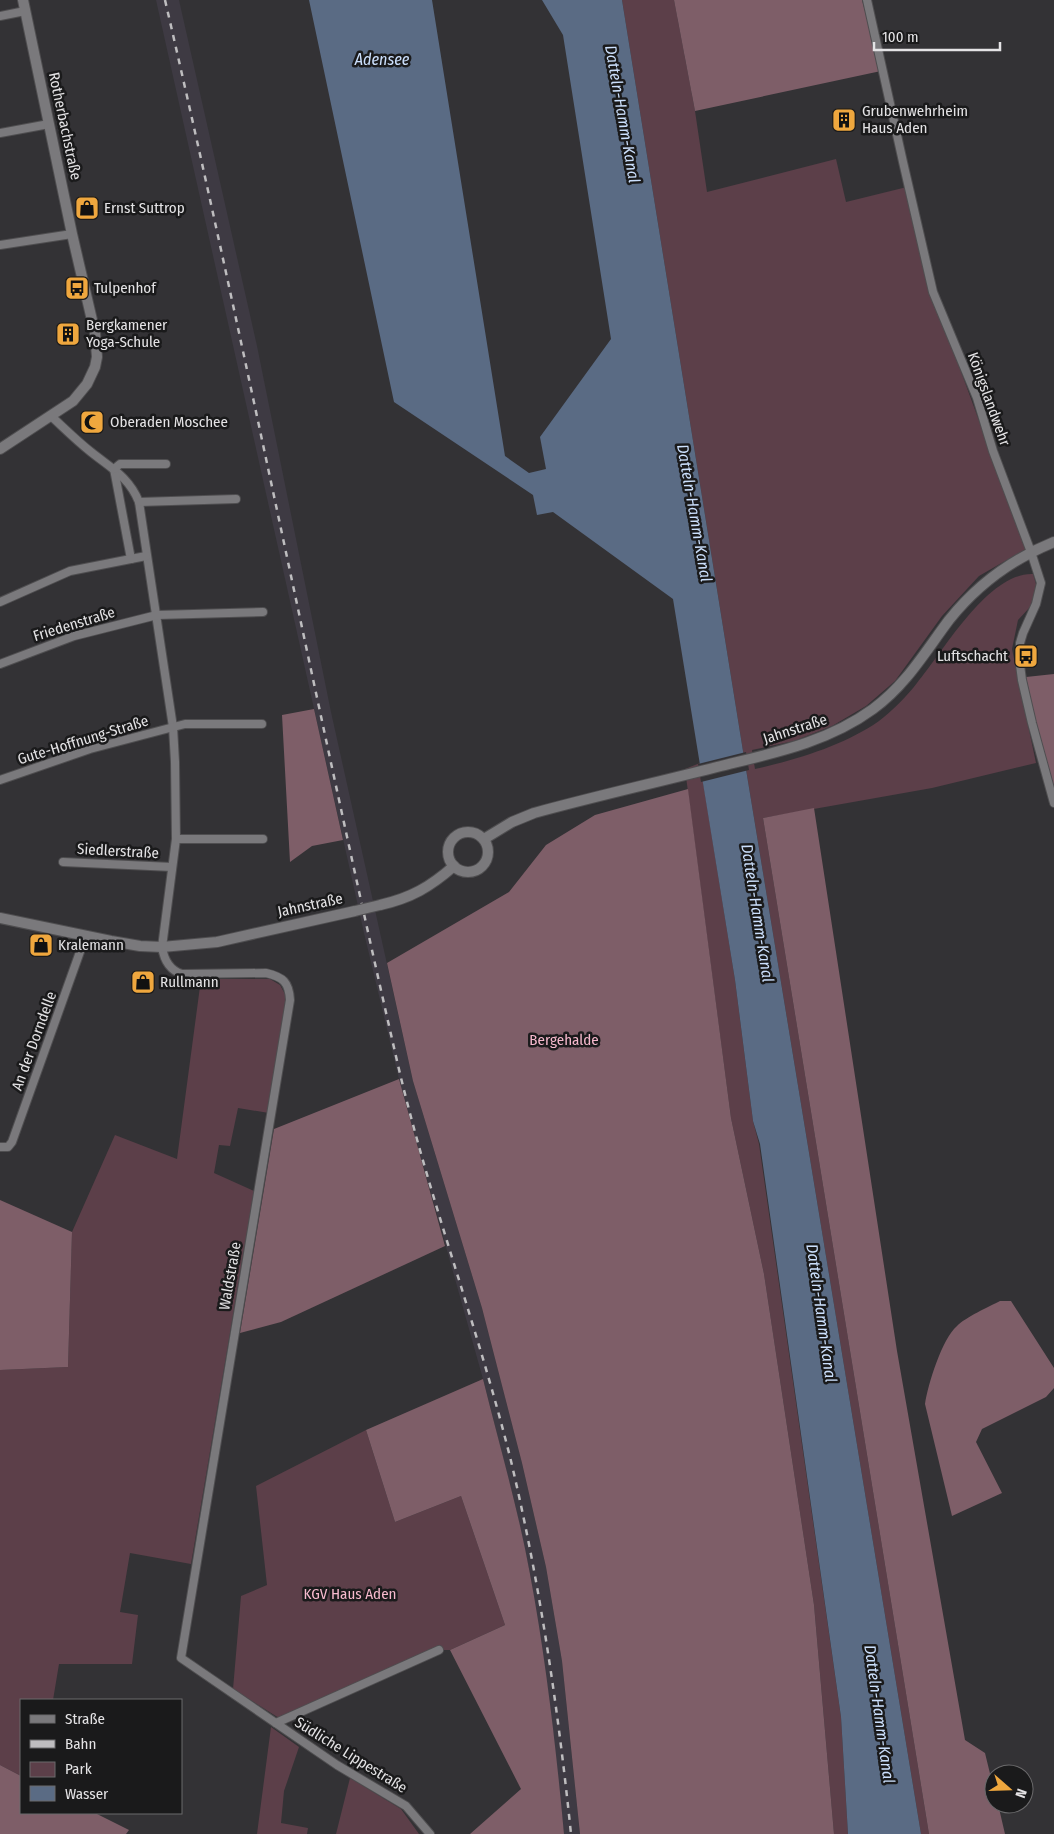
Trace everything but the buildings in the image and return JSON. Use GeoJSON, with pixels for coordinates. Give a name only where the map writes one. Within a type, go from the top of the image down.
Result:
{"type":"FeatureCollection","features":[{"type":"Feature","properties":{"kind":"main road","name":"Rotherbachstraße"},"geometry":{"type":"LineString","coordinates":[[0,449],[73,401],[82,393],[92,376],[97,357],[95,333],[72,234],[23,0]]}},
{"type":"Feature","properties":{"kind":"main road","name":"Jahnstraße"},"geometry":{"type":"LineString","coordinates":[[484,838],[512,822],[534,813],[755,757],[836,732],[873,709],[904,682],[948,621],[972,594],[1000,570],[1031,552],[1054,542]]}},
{"type":"Feature","properties":{"kind":"main road"},"geometry":{"type":"LineString","coordinates":[[468,831],[484,838],[487,844],[488,857],[480,868],[464,871],[454,866],[448,856],[448,850],[449,844],[456,835],[468,831]]}},
{"type":"Feature","properties":{"kind":"main road","name":"Jahnstraße"},"geometry":{"type":"LineString","coordinates":[[0,918],[140,946],[162,947],[217,942],[401,900],[420,892],[454,866]]}},
{"type":"Feature","properties":{"kind":"street","name":"Königslandwehr"},"geometry":{"type":"LineString","coordinates":[[867,0],[902,162],[933,292],[977,398],[993,451],[1031,552],[1040,583],[1036,604],[1020,644],[1020,665],[1032,723],[1054,803]]}},
{"type":"Feature","properties":{"kind":"street"},"geometry":{"type":"LineString","coordinates":[[0,16],[25,11]]}},
{"type":"Feature","properties":{"kind":"street"},"geometry":{"type":"LineString","coordinates":[[0,133],[49,124]]}},
{"type":"Feature","properties":{"kind":"street"},"geometry":{"type":"LineString","coordinates":[[0,245],[72,234]]}},
{"type":"Feature","properties":{"kind":"street"},"geometry":{"type":"LineString","coordinates":[[51,416],[92,453],[114,469],[134,491],[138,502],[173,726],[176,839],[162,947]]}},
{"type":"Feature","properties":{"kind":"street"},"geometry":{"type":"LineString","coordinates":[[114,469],[120,464],[166,464]]}},
{"type":"Feature","properties":{"kind":"street"},"geometry":{"type":"LineString","coordinates":[[114,469],[131,559]]}},
{"type":"Feature","properties":{"kind":"street"},"geometry":{"type":"LineString","coordinates":[[138,502],[236,499]]}},
{"type":"Feature","properties":{"kind":"street"},"geometry":{"type":"LineString","coordinates":[[0,602],[70,571],[146,556]]}},
{"type":"Feature","properties":{"kind":"street","name":"Friedenstraße"},"geometry":{"type":"LineString","coordinates":[[0,664],[74,636],[157,614],[263,612]]}},
{"type":"Feature","properties":{"kind":"street","name":"Gute-Hoffnung-Straße"},"geometry":{"type":"LineString","coordinates":[[0,780],[90,749],[173,726],[185,724],[262,724]]}},
{"type":"Feature","properties":{"kind":"street"},"geometry":{"type":"LineString","coordinates":[[176,839],[263,839]]}},
{"type":"Feature","properties":{"kind":"street","name":"Siedlerstraße"},"geometry":{"type":"LineString","coordinates":[[63,862],[172,867]]}},
{"type":"Feature","properties":{"kind":"street","name":"An der Dorndelle"},"geometry":{"type":"LineString","coordinates":[[0,1147],[8,1147],[12,1142],[86,935]]}},
{"type":"Feature","properties":{"kind":"street","name":"Waldstraße"},"geometry":{"type":"LineString","coordinates":[[162,947],[166,962],[172,969],[182,974],[266,973],[277,976],[290,989],[290,1000],[181,1658]]}},
{"type":"Feature","properties":{"kind":"street","name":"Südliche Lippestraße"},"geometry":{"type":"LineString","coordinates":[[276,1723],[439,1650]]}},
{"type":"Feature","properties":{"kind":"street","name":"Südliche Lippestraße"},"geometry":{"type":"LineString","coordinates":[[181,1658],[338,1765],[406,1806],[430,1834]]}},
{"type":"Feature","properties":{"kind":"shaded area"},"geometry":{"type":"Polygon","coordinates":[[[156,0],[179,0],[257,346],[331,712],[413,1081],[482,1308],[522,1463],[546,1567],[562,1661],[580,1834],[564,1834],[549,1698],[530,1574],[515,1505],[483,1379],[399,1079],[364,933],[156,0]]]}},
{"type":"Feature","properties":{"kind":"green space"},"geometry":{"type":"Polygon","coordinates":[[[622,0],[674,0],[695,111],[707,192],[836,159],[846,202],[911,186],[928,263],[952,347],[1026,549],[979,576],[942,616],[895,681],[866,706],[832,726],[794,741],[752,750],[755,769],[820,751],[866,730],[894,708],[913,688],[953,634],[983,599],[1016,577],[1033,574],[1036,584],[1035,597],[1031,606],[1018,620],[1012,649],[1036,763],[932,788],[763,818],[929,1834],[921,1834],[622,0]]]}},
{"type":"Feature","properties":{"kind":"green space"},"geometry":{"type":"Polygon","coordinates":[[[674,0],[862,0],[881,71],[695,111],[674,0]]]}},
{"type":"Feature","properties":{"kind":"green space"},"geometry":{"type":"Polygon","coordinates":[[[1054,674],[1054,796],[1026,677],[1054,674]]]}},
{"type":"Feature","properties":{"kind":"green space"},"geometry":{"type":"Polygon","coordinates":[[[314,709],[343,840],[312,846],[290,862],[282,715],[314,709]]]}},
{"type":"Feature","properties":{"kind":"green space"},"geometry":{"type":"Polygon","coordinates":[[[700,763],[735,980],[753,1121],[759,1144],[841,1717],[848,1834],[834,1834],[814,1605],[764,1274],[731,1118],[685,769],[700,763]]]}},
{"type":"Feature","properties":{"kind":"green space","name":"Bergehalde"},"geometry":{"type":"Polygon","coordinates":[[[688,789],[731,1118],[764,1274],[814,1605],[834,1834],[580,1834],[562,1661],[546,1567],[522,1463],[482,1308],[413,1081],[387,963],[509,892],[546,845],[595,815],[688,789]]]}},
{"type":"Feature","properties":{"kind":"green space"},"geometry":{"type":"Polygon","coordinates":[[[814,808],[897,1351],[965,1740],[985,1753],[988,1764],[984,1764],[984,1814],[1000,1814],[1005,1834],[929,1834],[763,818],[814,808]]]}},
{"type":"Feature","properties":{"kind":"green space"},"geometry":{"type":"Polygon","coordinates":[[[201,979],[270,979],[280,985],[286,996],[269,1113],[238,1108],[230,1146],[219,1145],[214,1173],[254,1191],[191,1564],[130,1553],[120,1612],[138,1615],[132,1664],[59,1664],[53,1699],[20,1699],[20,1775],[0,1765],[0,1370],[68,1367],[72,1232],[115,1135],[177,1159],[201,979]]]}},
{"type":"Feature","properties":{"kind":"green space"},"geometry":{"type":"Polygon","coordinates":[[[399,1079],[445,1246],[281,1322],[240,1333],[274,1129],[399,1079]]]}},
{"type":"Feature","properties":{"kind":"green space"},"geometry":{"type":"Polygon","coordinates":[[[0,1200],[72,1232],[68,1367],[0,1370],[0,1200]]]}},
{"type":"Feature","properties":{"kind":"green space"},"geometry":{"type":"Polygon","coordinates":[[[1000,1301],[1011,1301],[1054,1368],[1054,1388],[1046,1397],[982,1429],[976,1442],[1002,1493],[952,1516],[925,1404],[927,1395],[936,1362],[951,1332],[977,1312],[1000,1301]]]}},
{"type":"Feature","properties":{"kind":"green space"},"geometry":{"type":"Polygon","coordinates":[[[483,1379],[514,1500],[530,1574],[550,1704],[564,1834],[470,1834],[521,1789],[450,1650],[505,1625],[461,1496],[395,1522],[366,1430],[483,1379]]]}},
{"type":"Feature","properties":{"kind":"green space","name":"KGV Haus Aden"},"geometry":{"type":"Polygon","coordinates":[[[366,1430],[395,1522],[461,1496],[505,1625],[450,1650],[430,1650],[279,1718],[233,1689],[241,1596],[267,1585],[256,1486],[366,1430]]]}},
{"type":"Feature","properties":{"kind":"green space"},"geometry":{"type":"Polygon","coordinates":[[[271,1727],[299,1747],[284,1791],[281,1823],[308,1828],[307,1834],[257,1834],[271,1727]]]}},
{"type":"Feature","properties":{"kind":"green space"},"geometry":{"type":"Polygon","coordinates":[[[0,1765],[20,1775],[20,1814],[97,1814],[129,1830],[126,1834],[0,1834],[0,1765]]]}},
{"type":"Feature","properties":{"kind":"green space"},"geometry":{"type":"Polygon","coordinates":[[[350,1778],[401,1809],[419,1834],[336,1834],[350,1778]]]}},
{"type":"Feature","properties":{"kind":"water"},"geometry":{"type":"Polygon","coordinates":[[[309,0],[432,0],[505,456],[529,473],[546,469],[540,437],[611,339],[563,35],[542,0],[622,0],[921,1834],[848,1834],[841,1717],[760,1144],[753,1121],[735,980],[673,599],[553,512],[537,515],[533,495],[394,402],[309,0]]]}},
{"type":"Feature","properties":{"kind":"pier"},"geometry":{"type":"Polygon","coordinates":[[[746,752],[749,770],[701,782],[698,764],[746,752]]]}},
{"type":"Feature","properties":{"kind":"railway"},"geometry":{"type":"LineString","coordinates":[[165,0],[224,263],[365,921],[407,1104],[483,1358],[511,1461],[531,1553],[547,1646],[571,1834]]}},
{"type":"Feature","properties":{"kind":"place","name":"Grubenwehrheim Haus Aden"},"geometry":{"type":"Point","coordinates":[844,120]}},
{"type":"Feature","properties":{"kind":"place","name":"Ernst Suttrop"},"geometry":{"type":"Point","coordinates":[87,208]}},
{"type":"Feature","properties":{"kind":"place","name":"Tulpenhof"},"geometry":{"type":"Point","coordinates":[77,288]}},
{"type":"Feature","properties":{"kind":"place","name":"Bergkamener Yoga-Schule"},"geometry":{"type":"Point","coordinates":[68,334]}},
{"type":"Feature","properties":{"kind":"place","name":"Oberaden Moschee"},"geometry":{"type":"Point","coordinates":[92,422]}},
{"type":"Feature","properties":{"kind":"place","name":"Luftschacht"},"geometry":{"type":"Point","coordinates":[1026,656]}},
{"type":"Feature","properties":{"kind":"place","name":"Kralemann"},"geometry":{"type":"Point","coordinates":[41,945]}},
{"type":"Feature","properties":{"kind":"place","name":"Rullmann"},"geometry":{"type":"Point","coordinates":[143,982]}},
{"type":"Feature","properties":{"kind":"water label","name":"Adensee"},"geometry":{"type":"Point","coordinates":[382,59]}},
{"type":"Feature","properties":{"kind":"water label","name":"Datteln-Hamm-Kanal"},"geometry":{"type":"Point","coordinates":[623,114]}},
{"type":"Feature","properties":{"kind":"water label","name":"Datteln-Hamm-Kanal"},"geometry":{"type":"Point","coordinates":[695,513]}},
{"type":"Feature","properties":{"kind":"water label","name":"Datteln-Hamm-Kanal"},"geometry":{"type":"Point","coordinates":[758,913]}},
{"type":"Feature","properties":{"kind":"water label","name":"Datteln-Hamm-Kanal"},"geometry":{"type":"Point","coordinates":[822,1313]}},
{"type":"Feature","properties":{"kind":"water label","name":"Datteln-Hamm-Kanal"},"geometry":{"type":"Point","coordinates":[880,1714]}}]}
